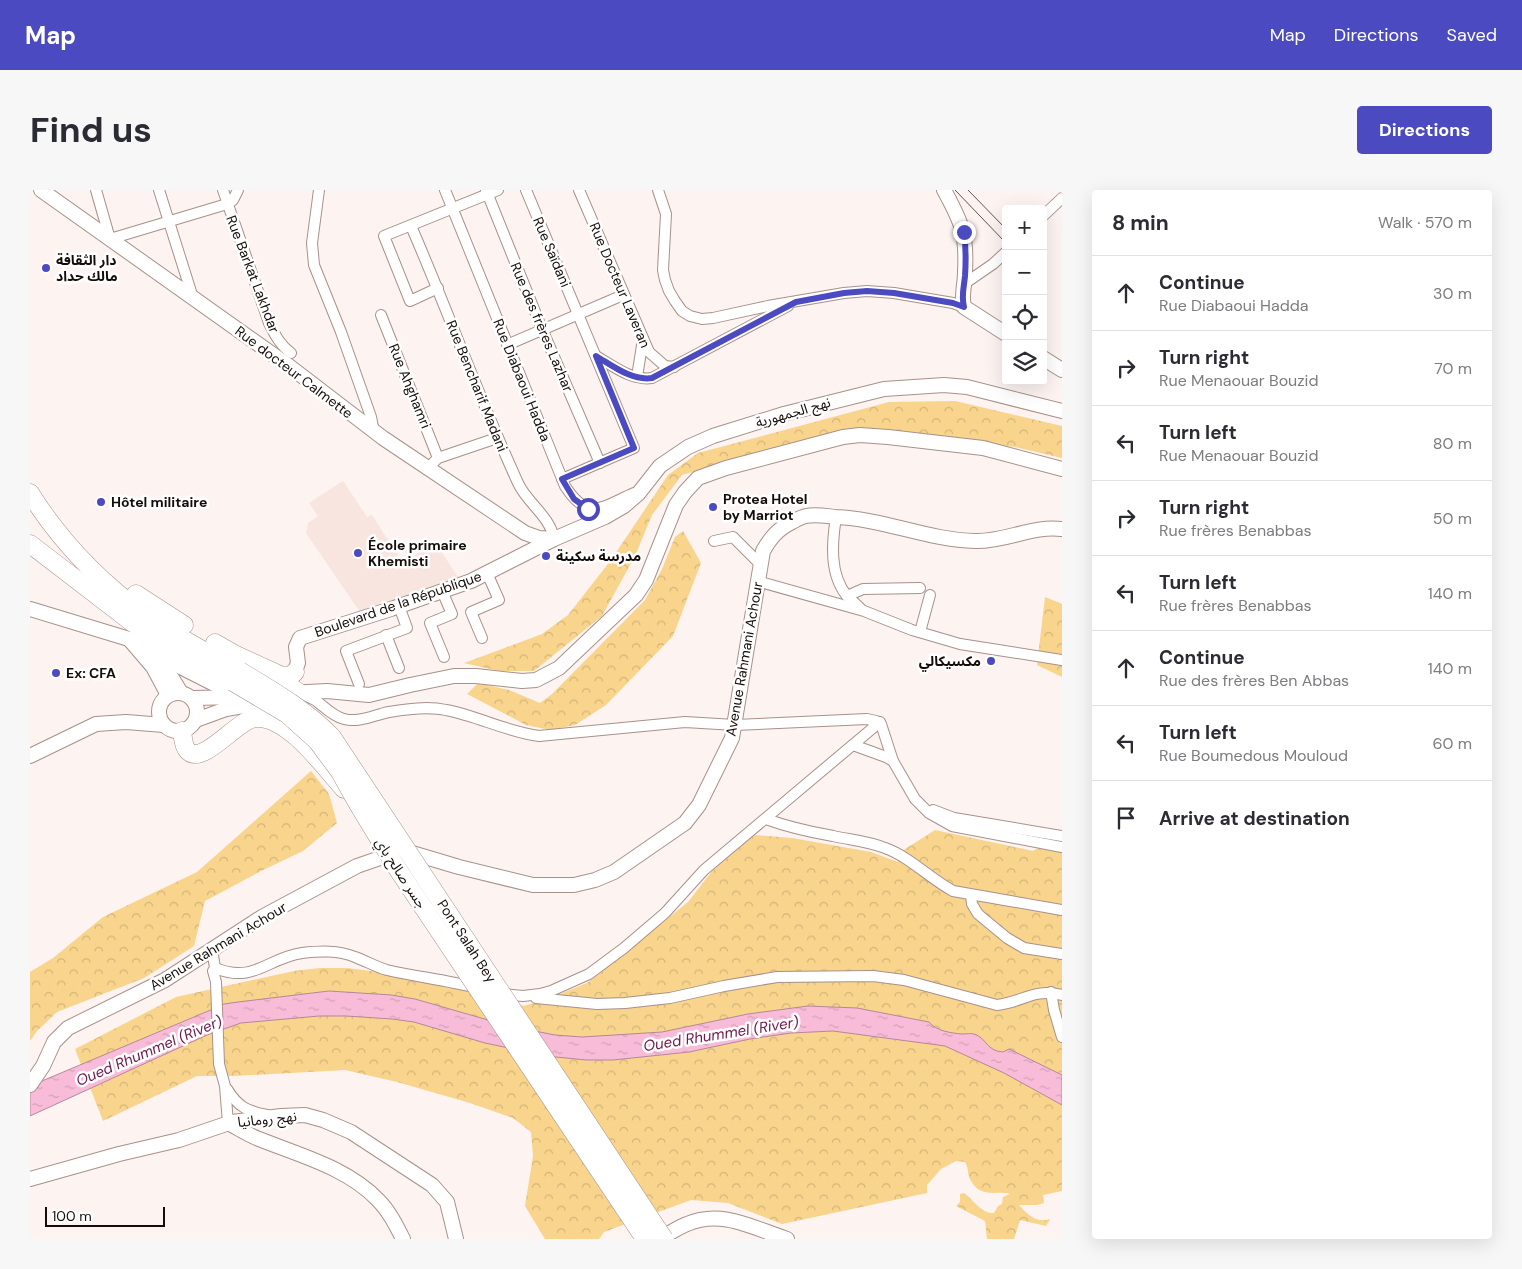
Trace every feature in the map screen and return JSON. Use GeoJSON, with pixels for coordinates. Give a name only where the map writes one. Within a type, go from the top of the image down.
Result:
{"type":"FeatureCollection","features":[{"type":"Feature","properties":{"kind":"highway"},"geometry":{"type":"LineString","coordinates":[[30,494],[64,540],[124,598],[242,687]]}},
{"type":"Feature","properties":{"kind":"highway"},"geometry":{"type":"LineString","coordinates":[[30,544],[145,631],[242,687]]}},
{"type":"Feature","properties":{"kind":"highway"},"geometry":{"type":"LineString","coordinates":[[78,555],[106,571],[139,596],[182,624],[236,655],[294,683]]}},
{"type":"Feature","properties":{"kind":"highway","name":"جسر صالح باي"},"geometry":{"type":"LineString","coordinates":[[242,687],[287,714],[308,732],[340,772],[400,873],[645,1239]]}},
{"type":"Feature","properties":{"kind":"highway","name":"Pont Salah Bey"},"geometry":{"type":"LineString","coordinates":[[242,687],[299,708],[319,723],[332,737],[664,1239]]}},
{"type":"Feature","properties":{"kind":"highway"},"geometry":{"type":"LineString","coordinates":[[182,731],[188,750],[195,754],[200,754],[209,750],[244,721],[260,718],[282,726],[309,749],[358,804]]}},
{"type":"Feature","properties":{"kind":"main road","name":"Rue docteur Calmette"},"geometry":{"type":"LineString","coordinates":[[41,190],[289,366],[374,432],[524,533],[539,538],[554,539]]}},
{"type":"Feature","properties":{"kind":"main road"},"geometry":{"type":"LineString","coordinates":[[944,190],[959,217],[964,232],[966,251],[962,300],[964,307],[1002,331]]}},
{"type":"Feature","properties":{"kind":"main road"},"geometry":{"type":"LineString","coordinates":[[1047,361],[1062,370]]}},
{"type":"Feature","properties":{"kind":"main road","name":"نهج الجمهورية"},"geometry":{"type":"LineString","coordinates":[[554,539],[624,506],[641,490],[660,466],[688,447],[713,436],[784,414],[884,390],[944,385],[967,387],[1062,411]]}},
{"type":"Feature","properties":{"kind":"main road"},"geometry":{"type":"LineString","coordinates":[[196,720],[226,709],[260,704],[315,701],[369,695],[454,676],[476,676],[522,681],[536,680],[550,674],[559,668],[636,595],[646,580],[668,521],[685,492],[698,478],[726,468],[843,437],[860,435],[982,448],[1062,469]]}},
{"type":"Feature","properties":{"kind":"main road","name":"Avenue Rahmani Achour"},"geometry":{"type":"LineString","coordinates":[[30,1085],[43,1066],[54,1042],[68,1028],[165,980],[262,917],[358,866],[394,854],[412,853],[424,855],[459,867],[533,885],[574,885],[605,876],[677,830],[693,814],[726,752],[735,725],[763,551],[771,536],[780,528],[804,516],[857,517],[939,536],[974,541],[996,539],[1044,529],[1062,530]]}},
{"type":"Feature","properties":{"kind":"main road","name":"Boulevard de la République"},"geometry":{"type":"LineString","coordinates":[[294,683],[298,663],[296,647],[300,638],[442,591],[487,573],[554,539]]}},
{"type":"Feature","properties":{"kind":"main road"},"geometry":{"type":"LineString","coordinates":[[30,609],[128,639],[146,647],[166,668],[181,695]]}},
{"type":"Feature","properties":{"kind":"main road"},"geometry":{"type":"LineString","coordinates":[[128,639],[181,695],[198,708],[193,725],[182,731],[172,731],[164,725],[160,717],[159,708],[161,703],[181,695],[242,687]]}},
{"type":"Feature","properties":{"kind":"main road"},"geometry":{"type":"LineString","coordinates":[[153,653],[242,687],[271,694],[294,683],[327,691],[369,695]]}},
{"type":"Feature","properties":{"kind":"main road"},"geometry":{"type":"LineString","coordinates":[[126,722],[144,716],[159,708]]}},
{"type":"Feature","properties":{"kind":"main road"},"geometry":{"type":"LineString","coordinates":[[30,756],[91,726],[109,722],[164,725]]}},
{"type":"Feature","properties":{"kind":"main road","name":"نهج رومانيا"},"geometry":{"type":"LineString","coordinates":[[30,1180],[119,1154],[179,1140],[228,1123],[275,1116],[305,1115],[351,1132],[421,1176],[438,1190],[447,1202],[456,1239]]}},
{"type":"Feature","properties":{"kind":"main road"},"geometry":{"type":"LineString","coordinates":[[228,1123],[257,1139],[314,1161],[346,1176],[362,1186],[390,1214],[403,1239]]}},
{"type":"Feature","properties":{"kind":"main road"},"geometry":{"type":"LineString","coordinates":[[660,1239],[686,1224],[717,1217],[735,1221],[787,1239]]}},
{"type":"Feature","properties":{"kind":"street"},"geometry":{"type":"LineString","coordinates":[[96,190],[110,239],[227,204],[233,200],[238,190]]}},
{"type":"Feature","properties":{"kind":"street"},"geometry":{"type":"LineString","coordinates":[[159,190],[193,298]]}},
{"type":"Feature","properties":{"kind":"street","name":"Rue Barkat Lakhdar"},"geometry":{"type":"LineString","coordinates":[[223,190],[269,323],[284,348],[291,353]]}},
{"type":"Feature","properties":{"kind":"street"},"geometry":{"type":"LineString","coordinates":[[319,190],[312,243],[314,265],[341,332],[371,416],[374,432]]}},
{"type":"Feature","properties":{"kind":"street","name":"Rue Diabaoui Hadda"},"geometry":{"type":"LineString","coordinates":[[445,190],[562,479],[574,499],[588,509],[597,508],[641,490]]}},
{"type":"Feature","properties":{"kind":"street"},"geometry":{"type":"LineString","coordinates":[[438,288],[410,302],[384,236],[487,192],[498,190]]}},
{"type":"Feature","properties":{"kind":"street","name":"Rue Saïdani"},"geometry":{"type":"LineString","coordinates":[[526,190],[634,448],[600,463]]}},
{"type":"Feature","properties":{"kind":"street","name":"Rue Docteur Laveran"},"geometry":{"type":"LineString","coordinates":[[579,190],[649,352],[665,366],[674,368]]}},
{"type":"Feature","properties":{"kind":"street"},"geometry":{"type":"LineString","coordinates":[[658,190],[666,214],[663,270],[665,280],[669,291],[682,311],[690,316],[702,319],[713,318],[768,306],[867,291],[894,293],[953,303],[964,307]]}},
{"type":"Feature","properties":{"kind":"street","name":"Rue des frères Lazhar"},"geometry":{"type":"LineString","coordinates":[[487,192],[542,329],[600,463]]}},
{"type":"Feature","properties":{"kind":"street"},"geometry":{"type":"LineString","coordinates":[[1047,212],[1062,198]]}},
{"type":"Feature","properties":{"kind":"street","name":"Rue Bencharif Madani"},"geometry":{"type":"LineString","coordinates":[[411,226],[438,288],[497,438],[523,494],[551,526],[554,539]]}},
{"type":"Feature","properties":{"kind":"street"},"geometry":{"type":"LineString","coordinates":[[964,284],[994,264],[1002,256]]}},
{"type":"Feature","properties":{"kind":"street"},"geometry":{"type":"LineString","coordinates":[[507,345],[623,295]]}},
{"type":"Feature","properties":{"kind":"street"},"geometry":{"type":"LineString","coordinates":[[596,356],[636,378],[652,378],[796,302]]}},
{"type":"Feature","properties":{"kind":"street","name":"Rue Ahghamri"},"geometry":{"type":"LineString","coordinates":[[381,315],[438,458]]}},
{"type":"Feature","properties":{"kind":"street"},"geometry":{"type":"LineString","coordinates":[[636,378],[643,340]]}},
{"type":"Feature","properties":{"kind":"street"},"geometry":{"type":"LineString","coordinates":[[428,468],[438,458],[497,438]]}},
{"type":"Feature","properties":{"kind":"street"},"geometry":{"type":"LineString","coordinates":[[562,479],[600,463]]}},
{"type":"Feature","properties":{"kind":"street"},"geometry":{"type":"LineString","coordinates":[[836,517],[833,541],[834,564],[840,586],[847,596],[864,611]]}},
{"type":"Feature","properties":{"kind":"street"},"geometry":{"type":"LineString","coordinates":[[714,541],[733,537],[760,564]]}},
{"type":"Feature","properties":{"kind":"street"},"geometry":{"type":"LineString","coordinates":[[482,638],[471,612],[499,600],[487,573]]}},
{"type":"Feature","properties":{"kind":"street"},"geometry":{"type":"LineString","coordinates":[[757,581],[864,611],[920,632],[976,648],[1062,660]]}},
{"type":"Feature","properties":{"kind":"street"},"geometry":{"type":"LineString","coordinates":[[847,596],[863,589],[920,588]]}},
{"type":"Feature","properties":{"kind":"street"},"geometry":{"type":"LineString","coordinates":[[442,591],[452,614],[430,623],[444,657]]}},
{"type":"Feature","properties":{"kind":"street"},"geometry":{"type":"LineString","coordinates":[[920,632],[930,595]]}},
{"type":"Feature","properties":{"kind":"street"},"geometry":{"type":"LineString","coordinates":[[359,684],[346,651],[407,628],[399,606]]}},
{"type":"Feature","properties":{"kind":"street"},"geometry":{"type":"LineString","coordinates":[[386,636],[399,668]]}},
{"type":"Feature","properties":{"kind":"street"},"geometry":{"type":"LineString","coordinates":[[294,683],[334,715],[347,720],[364,719],[389,712],[428,708],[471,716],[524,734],[539,736],[685,722],[735,725],[857,719],[880,722]]}},
{"type":"Feature","properties":{"kind":"street"},"geometry":{"type":"LineString","coordinates":[[522,996],[540,994],[589,974],[624,948],[665,913],[704,870],[880,722]]}},
{"type":"Feature","properties":{"kind":"street"},"geometry":{"type":"LineString","coordinates":[[880,722],[893,761],[915,798],[929,813],[952,826],[1062,847]]}},
{"type":"Feature","properties":{"kind":"street"},"geometry":{"type":"LineString","coordinates":[[853,745],[893,761]]}},
{"type":"Feature","properties":{"kind":"street"},"geometry":{"type":"LineString","coordinates":[[922,806],[954,818],[1062,836]]}},
{"type":"Feature","properties":{"kind":"street"},"geometry":{"type":"LineString","coordinates":[[766,819],[796,829],[862,841],[885,848],[902,855],[940,884],[953,891],[1062,910]]}},
{"type":"Feature","properties":{"kind":"street"},"geometry":{"type":"LineString","coordinates":[[970,895],[972,904],[978,914],[1007,938],[1024,948],[1062,954]]}},
{"type":"Feature","properties":{"kind":"street"},"geometry":{"type":"LineString","coordinates":[[212,949],[215,968],[213,971],[216,982],[220,1064],[225,1086],[228,1123]]}},
{"type":"Feature","properties":{"kind":"street"},"geometry":{"type":"LineString","coordinates":[[215,968],[240,974],[257,970],[293,955],[321,951],[336,952],[352,956],[384,969],[457,983],[498,994],[597,1004],[670,998],[778,977],[872,976],[904,980],[997,1005],[1006,1004],[1038,993],[1057,994],[1054,1010],[1062,1037]]}},
{"type":"Feature","properties":{"kind":"street"},"geometry":{"type":"LineString","coordinates":[[225,1086],[233,1099],[241,1107],[256,1113],[275,1116]]}},
{"type":"Feature","properties":{"kind":"shaded area","name":"École primaire Khemisti"},"geometry":{"type":"Polygon","coordinates":[[[343,481],[367,517],[372,515],[403,563],[435,542],[458,577],[360,612],[306,533],[308,523],[318,516],[309,503],[343,481]]]}},
{"type":"Feature","properties":{"kind":"green space"},"geometry":{"type":"Polygon","coordinates":[[[955,401],[1062,426],[1062,458],[1015,447],[851,428],[682,475],[652,515],[635,556],[602,616],[534,671],[499,671],[464,663],[542,634],[568,615],[611,560],[668,475],[698,453],[889,402],[955,401]]]}},
{"type":"Feature","properties":{"kind":"green space"},"geometry":{"type":"Polygon","coordinates":[[[683,531],[701,563],[673,636],[606,705],[575,725],[550,730],[526,725],[467,694],[478,683],[509,690],[540,703],[552,694],[645,600],[662,569],[675,537],[683,531]]]}},
{"type":"Feature","properties":{"kind":"green space"},"geometry":{"type":"Polygon","coordinates":[[[1045,597],[1062,604],[1062,677],[1037,665],[1045,597]]]}},
{"type":"Feature","properties":{"kind":"green space"},"geometry":{"type":"Polygon","coordinates":[[[311,771],[329,794],[337,823],[303,851],[205,901],[194,946],[144,978],[57,1012],[37,1031],[30,1041],[30,972],[53,958],[103,917],[197,872],[311,771]]]}},
{"type":"Feature","properties":{"kind":"green space"},"geometry":{"type":"Polygon","coordinates":[[[935,830],[1033,851],[1062,832],[1062,1191],[1043,1195],[1044,1203],[1019,1205],[1029,1215],[1037,1219],[1050,1219],[1046,1226],[1020,1220],[1014,1239],[987,1239],[985,1221],[956,1206],[960,1202],[960,1194],[964,1193],[981,1209],[994,1213],[998,1206],[1002,1204],[1003,1197],[1010,1194],[989,1193],[979,1190],[970,1179],[965,1162],[956,1161],[941,1169],[927,1185],[927,1193],[782,1224],[728,1203],[691,1200],[604,1232],[599,1239],[545,1239],[525,1206],[533,1156],[531,1132],[513,1118],[470,1103],[397,1082],[345,1070],[197,1076],[103,1121],[75,1049],[176,997],[294,971],[320,968],[347,968],[379,972],[464,989],[524,1006],[587,983],[688,902],[712,871],[755,835],[792,838],[871,852],[898,862],[902,851],[935,830]]]}},
{"type":"Feature","properties":{"kind":"water","name":"Oued Rhummel (River)"},"geometry":{"type":"Polygon","coordinates":[[[329,991],[391,995],[415,999],[509,1026],[555,1035],[582,1037],[662,1032],[748,1014],[808,1006],[857,1008],[929,1022],[936,1028],[949,1032],[974,1034],[982,1038],[990,1047],[997,1051],[1003,1052],[1009,1049],[1062,1075],[1062,1105],[1004,1073],[945,1046],[833,1031],[791,1033],[750,1039],[689,1052],[613,1060],[586,1060],[546,1056],[485,1043],[414,1022],[346,1016],[319,1016],[241,1023],[207,1035],[30,1116],[30,1086],[224,1004],[329,991]]]}},
{"type":"Feature","properties":{"kind":"tram line"},"geometry":{"type":"LineString","coordinates":[[955,190],[1002,239]]}},
{"type":"Feature","properties":{"kind":"tram line"},"geometry":{"type":"LineString","coordinates":[[968,190],[1002,225]]}},
{"type":"Feature","properties":{"kind":"place","name":"دار الثقافة مالك حداد"},"geometry":{"type":"Point","coordinates":[46,268]}},
{"type":"Feature","properties":{"kind":"place","name":"Hôtel militaire"},"geometry":{"type":"Point","coordinates":[101,502]}},
{"type":"Feature","properties":{"kind":"place","name":"Protea Hotel by Marriot"},"geometry":{"type":"Point","coordinates":[713,507]}},
{"type":"Feature","properties":{"kind":"place","name":"École primaire Khemisti"},"geometry":{"type":"Point","coordinates":[358,553]}},
{"type":"Feature","properties":{"kind":"place","name":"مدرسة سكينة"},"geometry":{"type":"Point","coordinates":[546,556]}},
{"type":"Feature","properties":{"kind":"place","name":"مكسيكالي"},"geometry":{"type":"Point","coordinates":[991,661]}},
{"type":"Feature","properties":{"kind":"place","name":"Ex: CFA"},"geometry":{"type":"Point","coordinates":[56,673]}},
{"type":"Feature","properties":{"kind":"route"},"geometry":{"type":"LineString","coordinates":[[588,509],[574,499],[562,479],[634,448],[596,356],[628,375],[638,378],[652,378],[796,302],[844,293],[867,291],[894,293],[953,303],[964,307],[962,300],[966,251],[964,232]]}}]}
